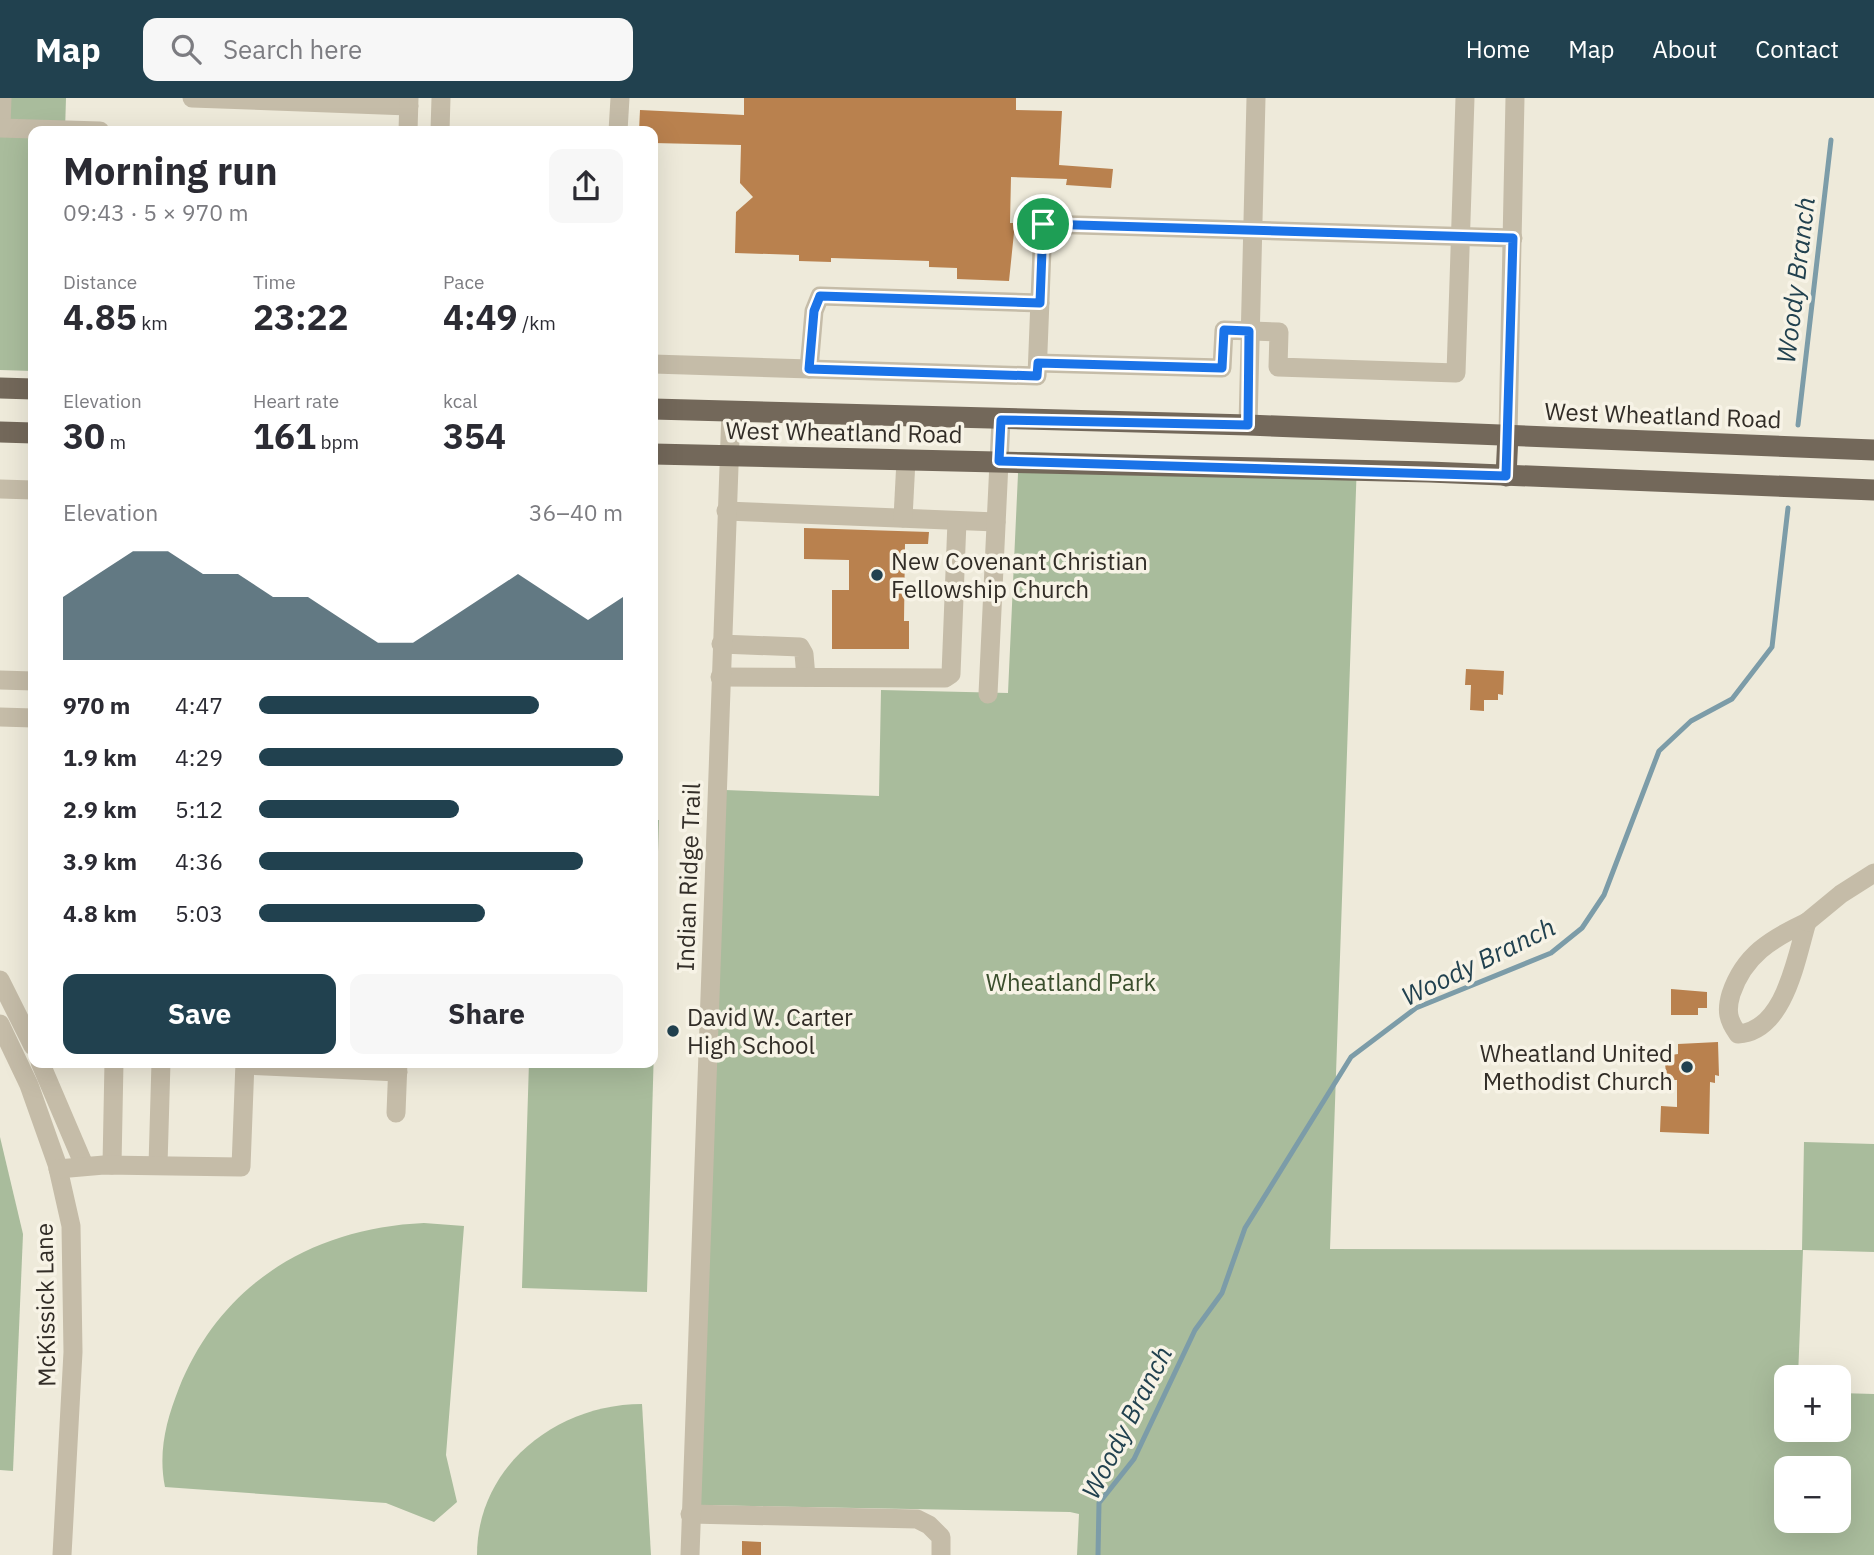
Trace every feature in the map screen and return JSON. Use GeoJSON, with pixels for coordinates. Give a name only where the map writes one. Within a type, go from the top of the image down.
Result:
{"type":"FeatureCollection","features":[{"type":"Feature","properties":{"kind":"main road"},"geometry":{"type":"LineString","coordinates":[[0,388],[28,389]]}},
{"type":"Feature","properties":{"kind":"main road","name":"West Wheatland Road"},"geometry":{"type":"LineString","coordinates":[[658,409],[1248,425],[1874,450]]}},
{"type":"Feature","properties":{"kind":"main road"},"geometry":{"type":"LineString","coordinates":[[0,432],[28,433]]}},
{"type":"Feature","properties":{"kind":"main road"},"geometry":{"type":"LineString","coordinates":[[1506,476],[1508,435]]}},
{"type":"Feature","properties":{"kind":"main road","name":"West Wheatland Road"},"geometry":{"type":"LineString","coordinates":[[658,454],[999,461],[1874,490]]}},
{"type":"Feature","properties":{"kind":"street"},"geometry":{"type":"LineString","coordinates":[[2,98],[1,127],[28,128]]}},
{"type":"Feature","properties":{"kind":"street"},"geometry":{"type":"LineString","coordinates":[[192,98],[409,102],[408,126]]}},
{"type":"Feature","properties":{"kind":"street"},"geometry":{"type":"LineString","coordinates":[[618,126],[620,98]]}},
{"type":"Feature","properties":{"kind":"street"},"geometry":{"type":"LineString","coordinates":[[1248,425],[1256,98]]}},
{"type":"Feature","properties":{"kind":"street"},"geometry":{"type":"LineString","coordinates":[[1038,363],[1222,368],[1224,330],[1279,332],[1278,367],[1455,373],[1465,98]]}},
{"type":"Feature","properties":{"kind":"street"},"geometry":{"type":"LineString","coordinates":[[1508,435],[1515,98]]}},
{"type":"Feature","properties":{"kind":"street"},"geometry":{"type":"LineString","coordinates":[[441,126],[444,100]]}},
{"type":"Feature","properties":{"kind":"street"},"geometry":{"type":"LineString","coordinates":[[658,364],[1037,376],[1043,224],[1513,238]]}},
{"type":"Feature","properties":{"kind":"street"},"geometry":{"type":"LineString","coordinates":[[809,369],[814,311],[820,296],[1040,303]]}},
{"type":"Feature","properties":{"kind":"street","name":"Indian Ridge Trail"},"geometry":{"type":"LineString","coordinates":[[690,1555],[731,411]]}},
{"type":"Feature","properties":{"kind":"street"},"geometry":{"type":"LineString","coordinates":[[988,694],[1001,420]]}},
{"type":"Feature","properties":{"kind":"street"},"geometry":{"type":"LineString","coordinates":[[903,518],[906,460]]}},
{"type":"Feature","properties":{"kind":"street"},"geometry":{"type":"LineString","coordinates":[[0,495],[0,489],[28,490]]}},
{"type":"Feature","properties":{"kind":"street"},"geometry":{"type":"LineString","coordinates":[[726,511],[996,522]]}},
{"type":"Feature","properties":{"kind":"street"},"geometry":{"type":"LineString","coordinates":[[720,677],[945,678],[951,674],[957,521]]}},
{"type":"Feature","properties":{"kind":"street"},"geometry":{"type":"LineString","coordinates":[[721,644],[800,647],[804,654],[806,677]]}},
{"type":"Feature","properties":{"kind":"street"},"geometry":{"type":"LineString","coordinates":[[0,681],[28,681]]}},
{"type":"Feature","properties":{"kind":"street"},"geometry":{"type":"LineString","coordinates":[[0,717],[28,718]]}},
{"type":"Feature","properties":{"kind":"street"},"geometry":{"type":"LineString","coordinates":[[1807,922],[1774,1012],[1757,1030],[1738,1034],[1729,1022],[1728,1012],[1741,969],[1776,936],[1807,922],[1841,894],[1874,873]]}},
{"type":"Feature","properties":{"kind":"street"},"geometry":{"type":"LineString","coordinates":[[0,980],[28,1036]]}},
{"type":"Feature","properties":{"kind":"street","name":"McKissick Lane"},"geometry":{"type":"LineString","coordinates":[[0,1024],[29,1085],[58,1169],[71,1226],[74,1352],[62,1555]]}},
{"type":"Feature","properties":{"kind":"street"},"geometry":{"type":"LineString","coordinates":[[43,1068],[84,1165]]}},
{"type":"Feature","properties":{"kind":"street"},"geometry":{"type":"LineString","coordinates":[[112,1165],[114,1068]]}},
{"type":"Feature","properties":{"kind":"street"},"geometry":{"type":"LineString","coordinates":[[158,1165],[161,1068]]}},
{"type":"Feature","properties":{"kind":"street"},"geometry":{"type":"LineString","coordinates":[[58,1169],[84,1165],[241,1167],[245,1068]]}},
{"type":"Feature","properties":{"kind":"street"},"geometry":{"type":"LineString","coordinates":[[396,1113],[398,1068]]}},
{"type":"Feature","properties":{"kind":"street"},"geometry":{"type":"LineString","coordinates":[[690,1514],[917,1519],[929,1525],[941,1537],[940,1555]]}},
{"type":"Feature","properties":{"kind":"green space"},"geometry":{"type":"Polygon","coordinates":[[[0,98],[66,98],[65,126],[28,126],[28,371],[0,370],[0,98]]]}},
{"type":"Feature","properties":{"kind":"green space","name":"Wheatland Park"},"geometry":{"type":"Polygon","coordinates":[[[1019,452],[1357,461],[1330,1249],[1802,1250],[1804,1142],[1874,1144],[1874,1252],[1803,1250],[1798,1365],[1774,1365],[1774,1442],[1851,1442],[1851,1393],[1874,1394],[1874,1555],[1077,1555],[1079,1514],[1070,1512],[700,1505],[725,790],[879,796],[881,690],[1008,693],[1019,452]]]}},
{"type":"Feature","properties":{"kind":"green space"},"geometry":{"type":"Polygon","coordinates":[[[529,1068],[653,1068],[647,1292],[522,1288],[529,1068]]]}},
{"type":"Feature","properties":{"kind":"green space"},"geometry":{"type":"Polygon","coordinates":[[[0,1137],[23,1234],[13,1471],[0,1470],[0,1137]]]}},
{"type":"Feature","properties":{"kind":"green space"},"geometry":{"type":"Polygon","coordinates":[[[424,1223],[464,1226],[446,1455],[457,1502],[434,1522],[386,1503],[165,1487],[163,1449],[170,1412],[179,1388],[197,1351],[219,1319],[246,1291],[276,1268],[309,1250],[345,1236],[383,1227],[424,1223]]]}},
{"type":"Feature","properties":{"kind":"green space"},"geometry":{"type":"Polygon","coordinates":[[[642,1404],[651,1555],[477,1555],[481,1523],[491,1493],[507,1468],[528,1446],[553,1428],[581,1415],[611,1407],[642,1404]]]}},
{"type":"Feature","properties":{"kind":"building"},"geometry":{"type":"Polygon","coordinates":[[[744,98],[1016,98],[1016,110],[1062,111],[1059,165],[1113,169],[1111,188],[1066,185],[1067,179],[1011,177],[1010,223],[1015,223],[1009,281],[957,279],[957,268],[929,267],[929,261],[831,258],[831,262],[799,261],[799,255],[735,253],[736,212],[753,197],[740,183],[741,145],[658,143],[658,126],[639,126],[640,110],[744,115],[744,98]]]}},
{"type":"Feature","properties":{"kind":"building","name":"New Covenant Christian Fellowship Church"},"geometry":{"type":"Polygon","coordinates":[[[804,528],[929,532],[928,544],[905,544],[904,621],[909,621],[909,649],[832,649],[832,590],[849,590],[849,560],[804,559],[804,528]]]}},
{"type":"Feature","properties":{"kind":"building"},"geometry":{"type":"Polygon","coordinates":[[[1466,669],[1504,671],[1503,695],[1498,694],[1498,700],[1484,700],[1484,711],[1470,710],[1471,685],[1465,685],[1466,669]]]}},
{"type":"Feature","properties":{"kind":"building"},"geometry":{"type":"Polygon","coordinates":[[[1671,989],[1707,992],[1707,1008],[1698,1008],[1698,1015],[1671,1015],[1671,989]]]}},
{"type":"Feature","properties":{"kind":"building"},"geometry":{"type":"Polygon","coordinates":[[[1718,1042],[1719,1076],[1715,1075],[1715,1083],[1710,1082],[1709,1134],[1660,1132],[1661,1106],[1677,1107],[1677,1080],[1667,1080],[1664,1056],[1678,1054],[1678,1044],[1718,1042]]]}},
{"type":"Feature","properties":{"kind":"building"},"geometry":{"type":"Polygon","coordinates":[[[742,1541],[761,1542],[761,1555],[742,1555],[742,1541]]]}},
{"type":"Feature","properties":{"kind":"waterway","name":"Woody Branch"},"geometry":{"type":"LineString","coordinates":[[1798,425],[1831,140]]}},
{"type":"Feature","properties":{"kind":"waterway","name":"Woody Branch"},"geometry":{"type":"LineString","coordinates":[[1098,1555],[1099,1503],[1134,1459],[1195,1330],[1222,1293],[1245,1228],[1351,1057],[1416,1008],[1551,953],[1582,928],[1604,895],[1659,751],[1691,721],[1732,699],[1772,647],[1788,508]]}},
{"type":"Feature","properties":{"kind":"place","name":"New Covenant Christian Fellowship Church"},"geometry":{"type":"Point","coordinates":[877,575]}},
{"type":"Feature","properties":{"kind":"place","name":"David W. Carter High School"},"geometry":{"type":"Point","coordinates":[673,1031]}},
{"type":"Feature","properties":{"kind":"place","name":"Wheatland United Methodist Church"},"geometry":{"type":"Point","coordinates":[1687,1067]}},
{"type":"Feature","properties":{"kind":"route"},"geometry":{"type":"LineString","coordinates":[[1043,224],[1513,238],[1506,476],[999,461],[1001,420],[1248,425],[1249,331],[1224,330],[1222,368],[1038,363],[1037,376],[809,369],[814,311],[820,296],[1040,303],[1043,224]]}}]}
